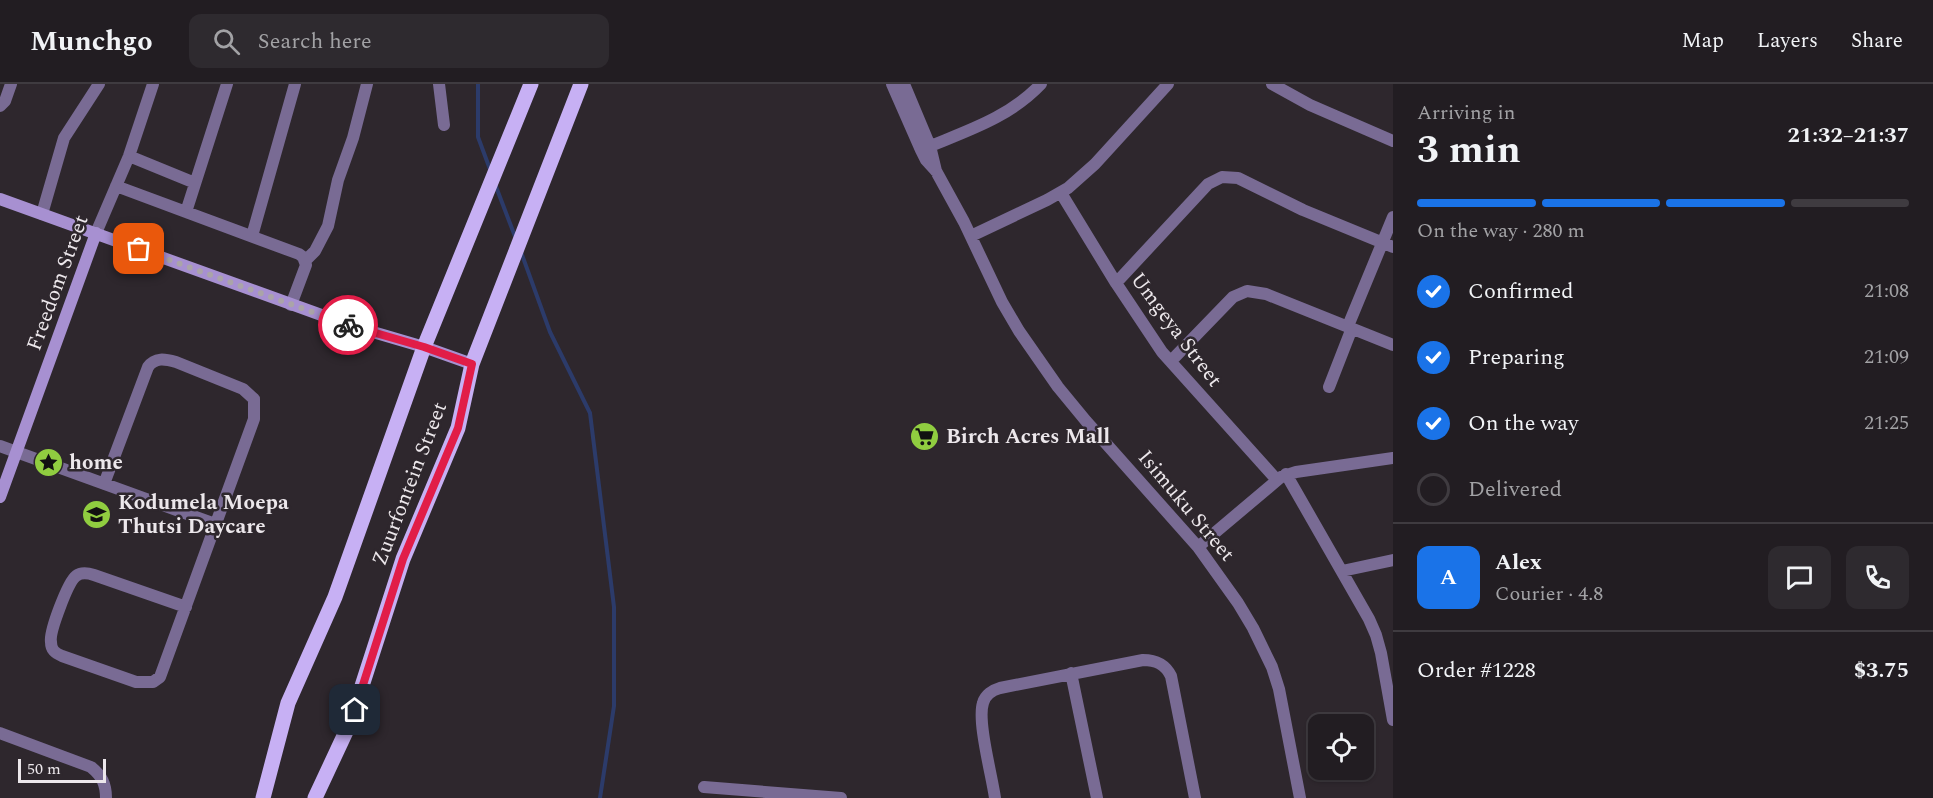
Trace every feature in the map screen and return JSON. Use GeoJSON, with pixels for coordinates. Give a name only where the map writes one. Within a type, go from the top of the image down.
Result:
{"type":"FeatureCollection","features":[{"type":"Feature","properties":{"kind":"main road","name":"Zuurfontein Street"},"geometry":{"type":"LineString","coordinates":[[263,798],[288,703],[334,597],[424,347],[531,84]]}},
{"type":"Feature","properties":{"kind":"main road","name":"Zuurfontein Street"},"geometry":{"type":"LineString","coordinates":[[315,798],[350,723],[399,570],[458,428],[472,364],[581,84]]}},
{"type":"Feature","properties":{"kind":"street"},"geometry":{"type":"LineString","coordinates":[[0,106],[5,101],[11,84]]}},
{"type":"Feature","properties":{"kind":"street"},"geometry":{"type":"LineString","coordinates":[[42,214],[64,138],[99,84]]}},
{"type":"Feature","properties":{"kind":"street","name":"Freedom Street"},"geometry":{"type":"LineString","coordinates":[[0,496],[96,233],[129,156],[153,84]]}},
{"type":"Feature","properties":{"kind":"street"},"geometry":{"type":"LineString","coordinates":[[186,212],[227,84]]}},
{"type":"Feature","properties":{"kind":"street"},"geometry":{"type":"LineString","coordinates":[[252,236],[295,84]]}},
{"type":"Feature","properties":{"kind":"street"},"geometry":{"type":"LineString","coordinates":[[291,304],[304,270],[305,261],[319,244],[328,226],[338,180],[353,138],[367,84]]}},
{"type":"Feature","properties":{"kind":"street"},"geometry":{"type":"LineString","coordinates":[[439,84],[444,125]]}},
{"type":"Feature","properties":{"kind":"street","name":"Isimuku Street"},"geometry":{"type":"LineString","coordinates":[[892,84],[1007,312],[1058,387],[1198,547],[1238,603],[1259,639],[1272,667],[1282,700],[1300,798]]}},
{"type":"Feature","properties":{"kind":"street","name":"Isimuku Street"},"geometry":{"type":"LineString","coordinates":[[904,84],[926,148]]}},
{"type":"Feature","properties":{"kind":"street"},"geometry":{"type":"LineString","coordinates":[[926,148],[999,117],[1041,84]]}},
{"type":"Feature","properties":{"kind":"street"},"geometry":{"type":"LineString","coordinates":[[970,236],[1061,193],[1095,164],[1168,84]]}},
{"type":"Feature","properties":{"kind":"street"},"geometry":{"type":"LineString","coordinates":[[1272,84],[1310,105],[1393,141]]}},
{"type":"Feature","properties":{"kind":"street"},"geometry":{"type":"LineString","coordinates":[[129,156],[195,183]]}},
{"type":"Feature","properties":{"kind":"street"},"geometry":{"type":"LineString","coordinates":[[1116,283],[1208,184],[1222,177],[1238,178],[1312,214],[1387,245]]}},
{"type":"Feature","properties":{"kind":"street"},"geometry":{"type":"LineString","coordinates":[[116,186],[298,254],[305,261]]}},
{"type":"Feature","properties":{"kind":"street","name":"Umgeya Street"},"geometry":{"type":"LineString","coordinates":[[1061,193],[1116,283],[1162,352],[1281,477],[1342,571],[1376,635],[1393,720]]}},
{"type":"Feature","properties":{"kind":"street"},"geometry":{"type":"LineString","coordinates":[[0,199],[349,326],[424,347],[472,364]]}},
{"type":"Feature","properties":{"kind":"street"},"geometry":{"type":"LineString","coordinates":[[1329,387],[1350,327],[1387,245],[1393,216]]}},
{"type":"Feature","properties":{"kind":"street"},"geometry":{"type":"LineString","coordinates":[[1171,361],[1233,297],[1247,291],[1266,294],[1393,345]]}},
{"type":"Feature","properties":{"kind":"street"},"geometry":{"type":"LineString","coordinates":[[104,484],[148,367],[155,360],[176,362],[243,389],[254,399],[254,419],[215,524],[186,607],[162,672],[157,680],[136,682],[62,656],[54,652],[51,644],[51,634],[71,582],[83,573],[186,607]]}},
{"type":"Feature","properties":{"kind":"street"},"geometry":{"type":"LineString","coordinates":[[0,446],[215,524]]}},
{"type":"Feature","properties":{"kind":"street"},"geometry":{"type":"LineString","coordinates":[[1198,547],[1281,477],[1393,458]]}},
{"type":"Feature","properties":{"kind":"street"},"geometry":{"type":"LineString","coordinates":[[1342,571],[1393,560]]}},
{"type":"Feature","properties":{"kind":"street"},"geometry":{"type":"LineString","coordinates":[[995,798],[982,718],[983,700],[993,690],[1143,660],[1156,661],[1163,665],[1171,676],[1195,798]]}},
{"type":"Feature","properties":{"kind":"street"},"geometry":{"type":"LineString","coordinates":[[1071,673],[1097,798]]}},
{"type":"Feature","properties":{"kind":"street"},"geometry":{"type":"LineString","coordinates":[[0,733],[91,767],[101,775],[106,798]]}},
{"type":"Feature","properties":{"kind":"street"},"geometry":{"type":"LineString","coordinates":[[704,787],[768,795],[841,798]]}},
{"type":"Feature","properties":{"kind":"waterway"},"geometry":{"type":"LineString","coordinates":[[478,84],[478,137],[491,172]]}},
{"type":"Feature","properties":{"kind":"waterway"},"geometry":{"type":"LineString","coordinates":[[495,184],[516,239]]}},
{"type":"Feature","properties":{"kind":"waterway"},"geometry":{"type":"LineString","coordinates":[[521,252],[550,332],[590,413],[614,607],[614,706],[600,798]]}},
{"type":"Feature","properties":{"kind":"way so far"},"geometry":{"type":"LineString","coordinates":[[139,249],[348,325]]}},
{"type":"Feature","properties":{"kind":"place","name":"Birch Acres Mall"},"geometry":{"type":"Point","coordinates":[925,437]}},
{"type":"Feature","properties":{"kind":"place","name":"home"},"geometry":{"type":"Point","coordinates":[48,463]}},
{"type":"Feature","properties":{"kind":"place","name":"Kodumela Moepa Thutsi Daycare"},"geometry":{"type":"Point","coordinates":[97,515]}},
{"type":"Feature","properties":{"kind":"route"},"geometry":{"type":"LineString","coordinates":[[348,325],[424,347],[472,364],[458,428],[412,534],[388,600],[355,710]]}}]}
